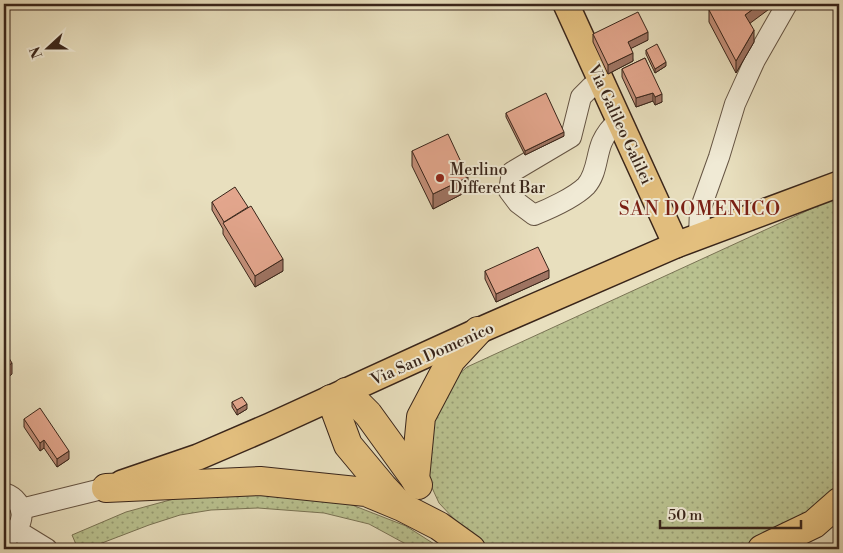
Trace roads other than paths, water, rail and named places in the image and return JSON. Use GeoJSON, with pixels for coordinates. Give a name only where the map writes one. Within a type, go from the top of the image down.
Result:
{"type":"FeatureCollection","features":[{"type":"Feature","properties":{"kind":"highway"},"geometry":{"type":"LineString","coordinates":[[415,479],[421,417],[451,360],[478,332]]}},
{"type":"Feature","properties":{"kind":"highway"},"geometry":{"type":"LineString","coordinates":[[338,395],[368,414],[415,479],[440,526]]}},
{"type":"Feature","properties":{"kind":"highway"},"geometry":{"type":"LineString","coordinates":[[338,395],[348,445],[383,488],[402,507]]}},
{"type":"Feature","properties":{"kind":"highway"},"geometry":{"type":"LineString","coordinates":[[106,488],[260,481],[366,492],[440,526],[471,549]]}},
{"type":"Feature","properties":{"kind":"highway"},"geometry":{"type":"LineString","coordinates":[[762,549],[814,524],[839,502]]}},
{"type":"Feature","properties":{"kind":"main road","name":"Via Galileo Galilei"},"geometry":{"type":"LineString","coordinates":[[566,4],[676,244]]}},
{"type":"Feature","properties":{"kind":"main road","name":"Via San Domenico"},"geometry":{"type":"LineString","coordinates":[[106,488],[198,457],[676,244],[839,184]]}},
{"type":"Feature","properties":{"kind":"street"},"geometry":{"type":"LineString","coordinates":[[699,236],[700,210],[735,104],[755,60],[787,4]]}},
{"type":"Feature","properties":{"kind":"street"},"geometry":{"type":"LineString","coordinates":[[601,81],[591,87],[581,97],[571,137],[512,172],[509,190],[518,204],[534,215],[549,209],[587,185],[595,168],[602,142],[611,127],[619,120]]}},
{"type":"Feature","properties":{"kind":"street","name":"Via San Domenico"},"geometry":{"type":"LineString","coordinates":[[21,509],[106,488]]}},
{"type":"Feature","properties":{"kind":"street"},"geometry":{"type":"LineString","coordinates":[[4,493],[12,496],[21,509],[20,524],[10,534],[47,549]]}},
{"type":"Feature","properties":{"kind":"place","name":"Merlino Different Bar"},"geometry":{"type":"Point","coordinates":[440,178]}},
{"type":"Feature","properties":{"kind":"district","name":"SAN DOMENICO"},"geometry":{"type":"Point","coordinates":[700,208]}}]}
